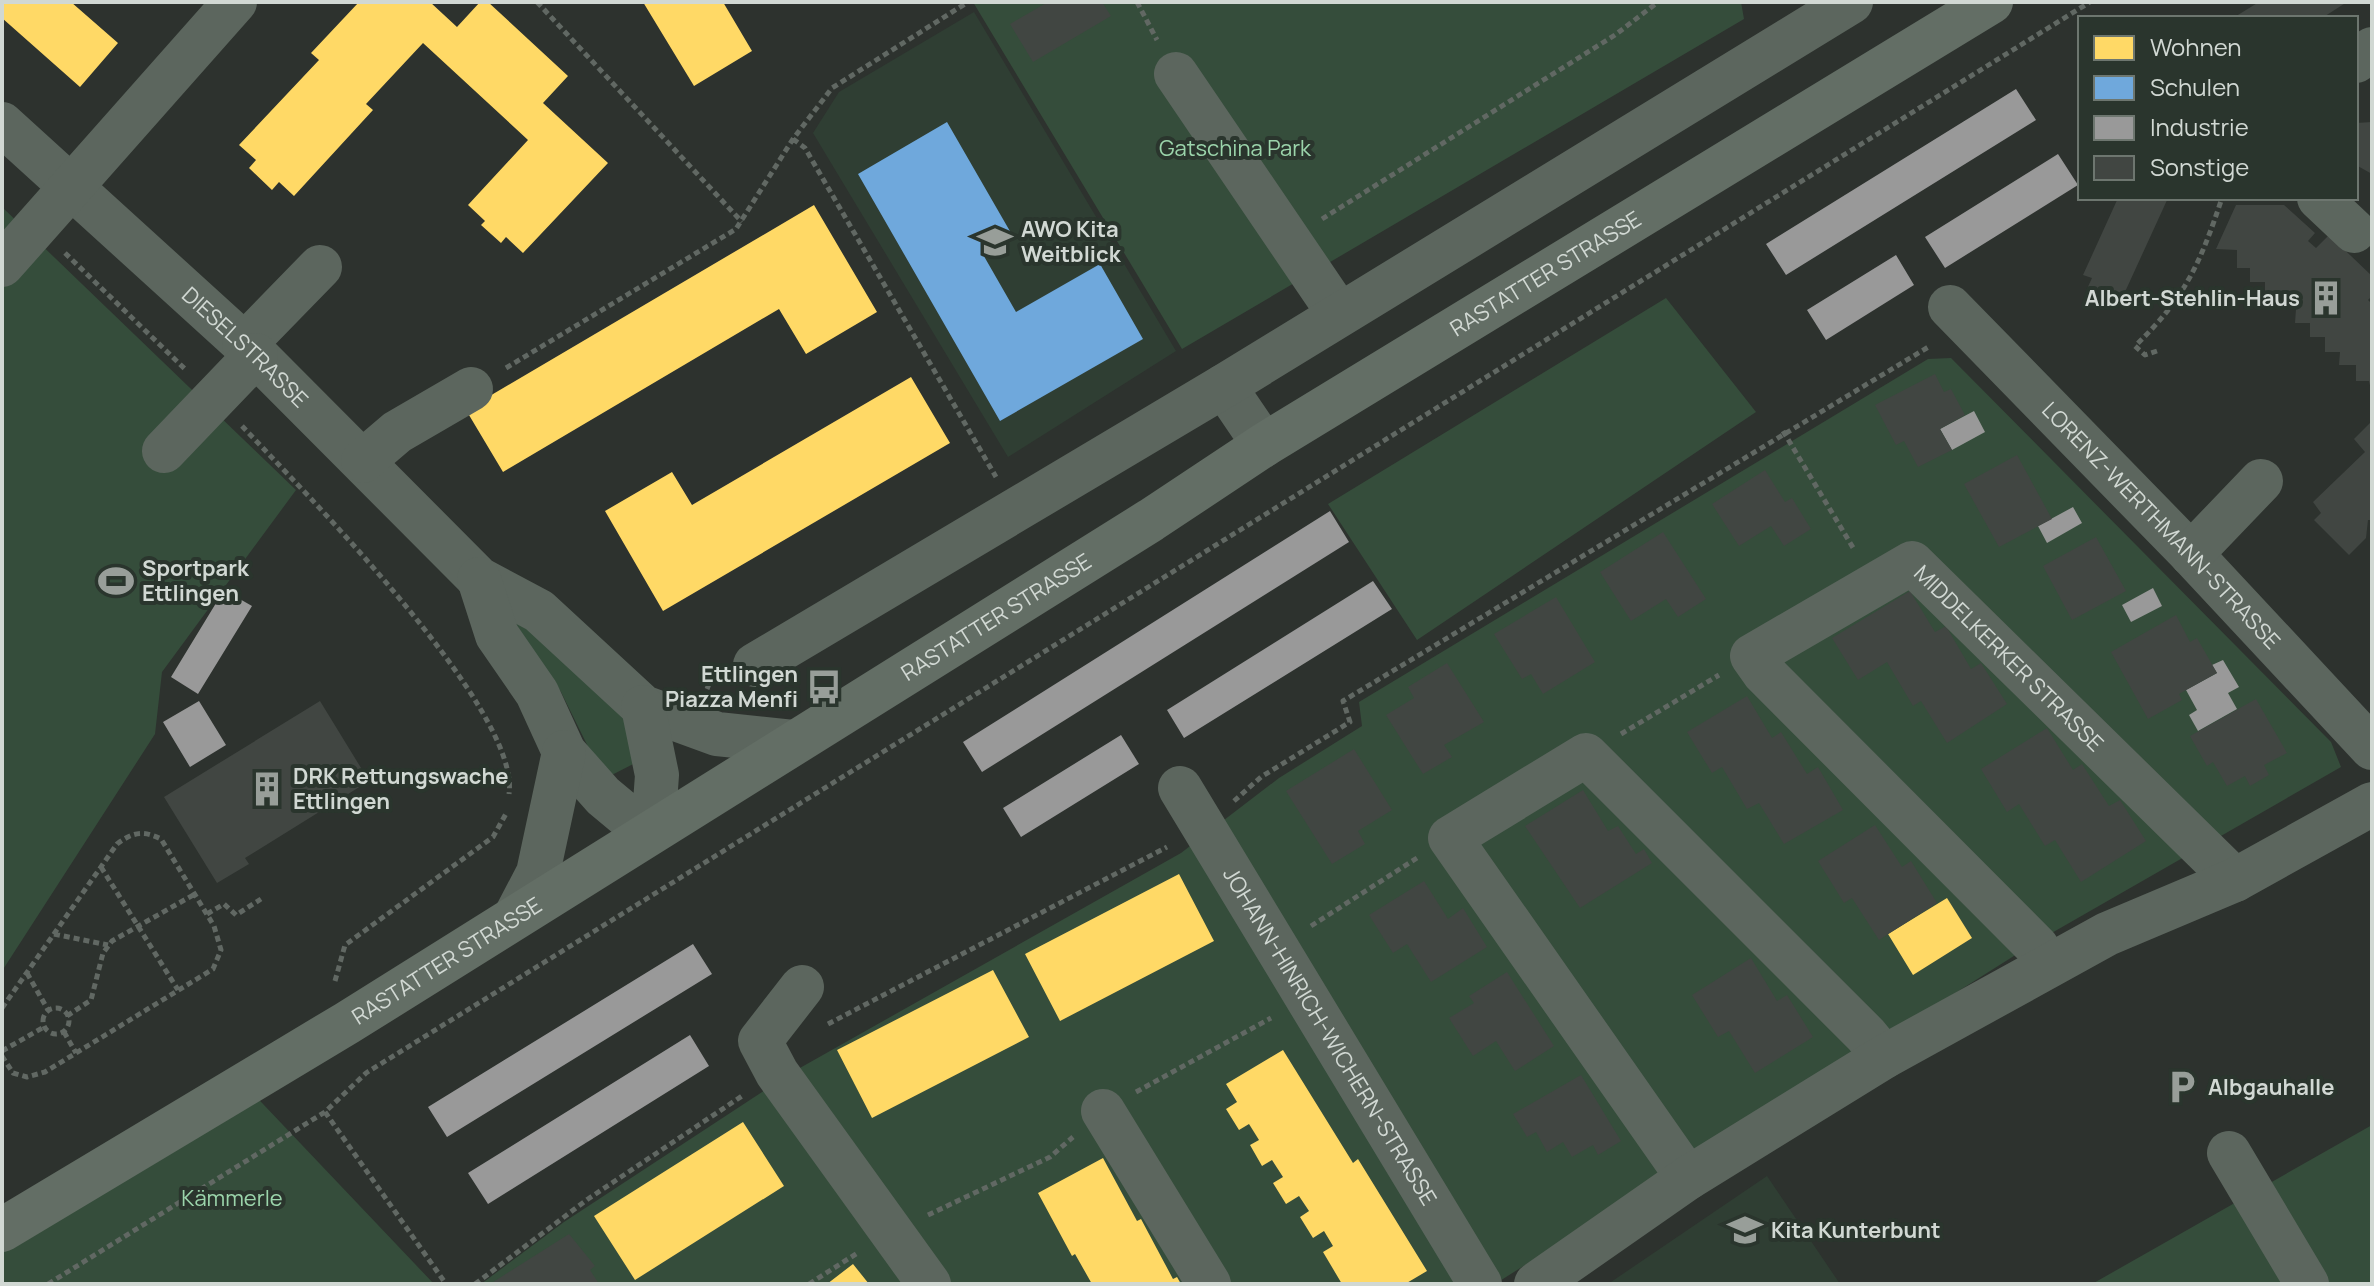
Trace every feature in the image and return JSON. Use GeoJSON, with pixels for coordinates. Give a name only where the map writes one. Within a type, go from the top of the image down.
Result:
{"type":"FeatureCollection","features":[{"type":"Feature","properties":{"kind":"main road","name":"RASTATTER STRASSE"},"geometry":{"type":"LineString","coordinates":[[2,1230],[347,1023],[1151,520],[1264,445],[1991,2]]}},
{"type":"Feature","properties":{"kind":"street"},"geometry":{"type":"LineString","coordinates":[[2,265],[235,2]]}},
{"type":"Feature","properties":{"kind":"street"},"geometry":{"type":"LineString","coordinates":[[755,665],[1224,386],[1851,2]]}},
{"type":"Feature","properties":{"kind":"street"},"geometry":{"type":"LineString","coordinates":[[1176,74],[1339,314]]}},
{"type":"Feature","properties":{"kind":"street","name":"DIESELSTRASSE"},"geometry":{"type":"LineString","coordinates":[[2,124],[250,350],[479,579],[539,611],[643,707],[717,734],[793,742]]}},
{"type":"Feature","properties":{"kind":"street"},"geometry":{"type":"LineString","coordinates":[[2321,200],[2354,231]]}},
{"type":"Feature","properties":{"kind":"street"},"geometry":{"type":"LineString","coordinates":[[164,451],[215,398],[250,350],[320,267]]}},
{"type":"Feature","properties":{"kind":"street","name":"LORENZ-WERTHMANN-STRASSE"},"geometry":{"type":"LineString","coordinates":[[1950,307],[2191,554],[2372,748]]}},
{"type":"Feature","properties":{"kind":"street"},"geometry":{"type":"LineString","coordinates":[[1224,386],[1264,445]]}},
{"type":"Feature","properties":{"kind":"street"},"geometry":{"type":"LineString","coordinates":[[363,461],[397,432],[471,389]]}},
{"type":"Feature","properties":{"kind":"street"},"geometry":{"type":"LineString","coordinates":[[2191,554],[2261,481]]}},
{"type":"Feature","properties":{"kind":"street","name":"MIDDELKERKER STRASSE"},"geometry":{"type":"LineString","coordinates":[[1752,656],[1912,563],[2235,880]]}},
{"type":"Feature","properties":{"kind":"street","name":"DIESELSTRASSE"},"geometry":{"type":"LineString","coordinates":[[479,579],[497,635],[537,693],[564,752],[603,796],[627,816],[653,830]]}},
{"type":"Feature","properties":{"kind":"street"},"geometry":{"type":"LineString","coordinates":[[1752,656],[1764,673],[2037,947],[2047,966]]}},
{"type":"Feature","properties":{"kind":"street"},"geometry":{"type":"LineString","coordinates":[[643,707],[657,775],[653,830]]}},
{"type":"Feature","properties":{"kind":"street"},"geometry":{"type":"LineString","coordinates":[[515,917],[538,873],[564,752]]}},
{"type":"Feature","properties":{"kind":"street"},"geometry":{"type":"LineString","coordinates":[[1688,1178],[1450,838],[1586,755],[1866,1035],[1884,1057]]}},
{"type":"Feature","properties":{"kind":"street","name":"JOHANN-HINRICH-WICHERN-STRASSE"},"geometry":{"type":"LineString","coordinates":[[1180,788],[1480,1284]]}},
{"type":"Feature","properties":{"kind":"street"},"geometry":{"type":"LineString","coordinates":[[1536,1284],[1688,1178],[1884,1057],[2107,934],[2235,880],[2372,804]]}},
{"type":"Feature","properties":{"kind":"street"},"geometry":{"type":"LineString","coordinates":[[802,987],[760,1041],[777,1073],[889,1233],[929,1284]]}},
{"type":"Feature","properties":{"kind":"street"},"geometry":{"type":"LineString","coordinates":[[1103,1111],[1209,1284]]}},
{"type":"Feature","properties":{"kind":"street"},"geometry":{"type":"LineString","coordinates":[[2229,1153],[2307,1284]]}},
{"type":"Feature","properties":{"kind":"path"},"geometry":{"type":"LineString","coordinates":[[537,2],[742,222]]}},
{"type":"Feature","properties":{"kind":"path"},"geometry":{"type":"LineString","coordinates":[[471,389],[736,229],[793,139],[832,88],[968,2]]}},
{"type":"Feature","properties":{"kind":"path"},"geometry":{"type":"LineString","coordinates":[[1288,241],[1615,35],[1658,2]]}},
{"type":"Feature","properties":{"kind":"path"},"geometry":{"type":"LineString","coordinates":[[48,1284],[325,1112],[366,1073],[2090,2]]}},
{"type":"Feature","properties":{"kind":"path"},"geometry":{"type":"LineString","coordinates":[[793,139],[805,148],[1016,511]]}},
{"type":"Feature","properties":{"kind":"path"},"geometry":{"type":"LineString","coordinates":[[2157,351],[2145,355],[2135,346],[2169,313],[2192,276],[2221,200]]}},
{"type":"Feature","properties":{"kind":"path"},"geometry":{"type":"LineString","coordinates":[[37,226],[215,398],[331,522],[452,661],[499,745],[511,783],[507,812],[493,837],[345,945],[334,977],[366,1073]]}},
{"type":"Feature","properties":{"kind":"path"},"geometry":{"type":"LineString","coordinates":[[1783,431],[1875,584]]}},
{"type":"Feature","properties":{"kind":"path"},"geometry":{"type":"LineString","coordinates":[[1586,755],[1752,656]]}},
{"type":"Feature","properties":{"kind":"path"},"geometry":{"type":"LineString","coordinates":[[2,1008],[101,867],[130,834],[146,831],[161,839],[207,914],[221,950],[213,969],[45,1072],[27,1077],[13,1073],[2,1054],[44,1027]]}},
{"type":"Feature","properties":{"kind":"path"},"geometry":{"type":"LineString","coordinates":[[1276,948],[1450,838]]}},
{"type":"Feature","properties":{"kind":"path"},"geometry":{"type":"LineString","coordinates":[[101,867],[178,990]]}},
{"type":"Feature","properties":{"kind":"path"},"geometry":{"type":"LineString","coordinates":[[67,1016],[91,1000],[108,945],[195,894]]}},
{"type":"Feature","properties":{"kind":"path"},"geometry":{"type":"LineString","coordinates":[[207,914],[224,904],[236,915],[261,899]]}},
{"type":"Feature","properties":{"kind":"path"},"geometry":{"type":"LineString","coordinates":[[54,934],[108,945]]}},
{"type":"Feature","properties":{"kind":"path"},"geometry":{"type":"LineString","coordinates":[[27,973],[48,1010]]}},
{"type":"Feature","properties":{"kind":"path"},"geometry":{"type":"LineString","coordinates":[[809,1284],[889,1233],[1050,1157],[1103,1111],[1307,998]]}},
{"type":"Feature","properties":{"kind":"path"},"geometry":{"type":"LineString","coordinates":[[61,1009],[67,1016],[68,1025],[64,1032],[53,1034],[44,1027],[43,1018],[48,1010],[61,1009]]}},
{"type":"Feature","properties":{"kind":"path"},"geometry":{"type":"LineString","coordinates":[[64,1032],[76,1053]]}},
{"type":"Feature","properties":{"kind":"path"},"geometry":{"type":"LineString","coordinates":[[325,1112],[446,1284]]}},
{"type":"Feature","properties":{"kind":"shaded area","name":"AWO Kita Weitblick"},"geometry":{"type":"Polygon","coordinates":[[[974,12],[1176,351],[1008,457],[813,133],[839,92],[974,12]]]}},
{"type":"Feature","properties":{"kind":"shaded area","name":"Kita Kunterbunt"},"geometry":{"type":"Polygon","coordinates":[[[1767,1176],[1840,1284],[1608,1284],[1767,1176]]]}},
{"type":"Feature","properties":{"kind":"green space","name":"Gatschina Park"},"geometry":{"type":"Polygon","coordinates":[[[973,2],[1741,2],[1744,19],[1182,349],[973,2]]]}},
{"type":"Feature","properties":{"kind":"green space","name":"Sportpark Ettlingen"},"geometry":{"type":"Polygon","coordinates":[[[2,207],[296,490],[162,672],[155,734],[2,971],[2,207]]]}},
{"type":"Feature","properties":{"kind":"green space"},"geometry":{"type":"Polygon","coordinates":[[[1666,298],[1756,412],[1417,640],[1328,504],[1666,298]]]}},
{"type":"Feature","properties":{"kind":"green space"},"geometry":{"type":"Polygon","coordinates":[[[1951,358],[2331,742],[2341,767],[2036,942],[1495,1284],[481,1284],[564,1222],[791,1073],[1181,853],[1279,778],[1362,726],[1359,702],[1928,359],[1951,358]]]}},
{"type":"Feature","properties":{"kind":"green space"},"geometry":{"type":"Polygon","coordinates":[[[515,614],[615,700],[641,760],[604,779],[561,692],[513,620],[515,614]]]}},
{"type":"Feature","properties":{"kind":"green space","name":"Kämmerle"},"geometry":{"type":"Polygon","coordinates":[[[246,1086],[434,1284],[2,1284],[2,1250],[246,1086]]]}},
{"type":"Feature","properties":{"kind":"green space"},"geometry":{"type":"Polygon","coordinates":[[[2372,1125],[2372,1284],[2092,1284],[2372,1125]]]}},
{"type":"Feature","properties":{"kind":"building: Wohnen"},"geometry":{"type":"Polygon","coordinates":[[[2,2],[71,2],[118,43],[80,87],[2,18],[2,2]]]}},
{"type":"Feature","properties":{"kind":"building: Wohnen"},"geometry":{"type":"Polygon","coordinates":[[[359,2],[430,2],[457,27],[480,2],[488,2],[568,76],[543,103],[608,163],[523,253],[506,237],[501,243],[481,225],[485,221],[468,205],[528,140],[423,43],[366,104],[373,110],[294,196],[279,182],[272,190],[249,168],[256,160],[239,145],[319,60],[311,53],[359,2]]]}},
{"type":"Feature","properties":{"kind":"building: Wohnen"},"geometry":{"type":"Polygon","coordinates":[[[643,2],[723,2],[752,51],[694,86],[643,2]]]}},
{"type":"Feature","properties":{"kind":"building: Wohnen"},"geometry":{"type":"Polygon","coordinates":[[[814,205],[877,312],[806,354],[779,309],[503,472],[466,410],[814,205]]]}},
{"type":"Feature","properties":{"kind":"building: Wohnen"},"geometry":{"type":"Polygon","coordinates":[[[911,377],[950,443],[663,611],[605,511],[672,472],[692,505],[911,377]]]}},
{"type":"Feature","properties":{"kind":"building: Wohnen"},"geometry":{"type":"Polygon","coordinates":[[[1179,874],[1214,941],[1060,1021],[1025,954],[1179,874]]]}},
{"type":"Feature","properties":{"kind":"building: Wohnen"},"geometry":{"type":"Polygon","coordinates":[[[1947,898],[1972,938],[1913,975],[1888,934],[1947,898]]]}},
{"type":"Feature","properties":{"kind":"building: Wohnen"},"geometry":{"type":"Polygon","coordinates":[[[993,970],[1029,1037],[872,1118],[837,1050],[993,970]]]}},
{"type":"Feature","properties":{"kind":"building: Wohnen"},"geometry":{"type":"Polygon","coordinates":[[[1283,1050],[1353,1163],[1358,1159],[1427,1271],[1405,1284],[1342,1284],[1323,1252],[1333,1246],[1324,1231],[1313,1238],[1300,1217],[1309,1211],[1299,1196],[1286,1204],[1273,1183],[1283,1177],[1272,1160],[1262,1166],[1250,1145],[1259,1140],[1249,1124],[1239,1130],[1226,1109],[1237,1102],[1226,1084],[1283,1050]]]}},
{"type":"Feature","properties":{"kind":"building: Wohnen"},"geometry":{"type":"Polygon","coordinates":[[[743,1122],[784,1186],[635,1280],[594,1216],[743,1122]]]}},
{"type":"Feature","properties":{"kind":"building: Wohnen"},"geometry":{"type":"Polygon","coordinates":[[[1103,1158],[1137,1221],[1141,1219],[1173,1279],[1177,1277],[1181,1284],[1092,1284],[1075,1254],[1072,1256],[1038,1193],[1103,1158]]]}},
{"type":"Feature","properties":{"kind":"building: Wohnen"},"geometry":{"type":"Polygon","coordinates":[[[853,1264],[869,1284],[827,1284],[853,1264]]]}},
{"type":"Feature","properties":{"kind":"building: Schulen"},"geometry":{"type":"Polygon","coordinates":[[[947,122],[1011,233],[981,251],[1016,312],[1100,264],[1143,339],[1000,421],[858,174],[947,122]]]}},
{"type":"Feature","properties":{"kind":"building: Industrie"},"geometry":{"type":"Polygon","coordinates":[[[2016,89],[2036,120],[1786,275],[1766,244],[2016,89]]]}},
{"type":"Feature","properties":{"kind":"building: Industrie"},"geometry":{"type":"Polygon","coordinates":[[[2058,154],[2078,185],[1945,268],[1925,237],[2058,154]]]}},
{"type":"Feature","properties":{"kind":"building: Industrie"},"geometry":{"type":"Polygon","coordinates":[[[1896,255],[1914,285],[1826,340],[1807,310],[1896,255]]]}},
{"type":"Feature","properties":{"kind":"building: Industrie"},"geometry":{"type":"Polygon","coordinates":[[[1974,411],[1985,432],[1952,450],[1940,429],[1974,411]]]}},
{"type":"Feature","properties":{"kind":"building: Industrie"},"geometry":{"type":"Polygon","coordinates":[[[2073,507],[2082,523],[2047,543],[2038,526],[2073,507]]]}},
{"type":"Feature","properties":{"kind":"building: Industrie"},"geometry":{"type":"Polygon","coordinates":[[[1330,511],[1349,542],[982,772],[963,742],[1330,511]]]}},
{"type":"Feature","properties":{"kind":"building: Industrie"},"geometry":{"type":"Polygon","coordinates":[[[1373,581],[1392,609],[1184,738],[1167,710],[1373,581]]]}},
{"type":"Feature","properties":{"kind":"building: Industrie"},"geometry":{"type":"Polygon","coordinates":[[[2153,588],[2162,606],[2131,622],[2122,605],[2153,588]]]}},
{"type":"Feature","properties":{"kind":"building: Industrie"},"geometry":{"type":"Polygon","coordinates":[[[224,590],[252,606],[198,694],[171,677],[224,590]]]}},
{"type":"Feature","properties":{"kind":"building: Industrie"},"geometry":{"type":"Polygon","coordinates":[[[2223,660],[2239,687],[2228,693],[2237,709],[2198,731],[2189,715],[2197,710],[2186,690],[2217,673],[2212,665],[2223,660]]]}},
{"type":"Feature","properties":{"kind":"building: Industrie"},"geometry":{"type":"Polygon","coordinates":[[[199,701],[226,745],[190,767],[163,722],[199,701]]]}},
{"type":"Feature","properties":{"kind":"building: Industrie"},"geometry":{"type":"Polygon","coordinates":[[[1121,735],[1139,764],[1021,837],[1003,808],[1121,735]]]}},
{"type":"Feature","properties":{"kind":"building: Industrie"},"geometry":{"type":"Polygon","coordinates":[[[693,944],[712,974],[447,1137],[428,1107],[693,944]]]}},
{"type":"Feature","properties":{"kind":"building: Industrie"},"geometry":{"type":"Polygon","coordinates":[[[690,1035],[709,1066],[488,1204],[468,1173],[690,1035]]]}},
{"type":"Feature","properties":{"kind":"building: Sonstige"},"geometry":{"type":"Polygon","coordinates":[[[1048,2],[1102,2],[1111,16],[1033,62],[1010,24],[1048,2]]]}},
{"type":"Feature","properties":{"kind":"building: Sonstige"},"geometry":{"type":"Polygon","coordinates":[[[2259,2],[2347,2],[2325,16],[2236,16],[2259,2]]]}},
{"type":"Feature","properties":{"kind":"building: Sonstige"},"geometry":{"type":"Polygon","coordinates":[[[2372,122],[2372,174],[2358,166],[2358,123],[2372,122]]]}},
{"type":"Feature","properties":{"kind":"building: Sonstige"},"geometry":{"type":"Polygon","coordinates":[[[2117,200],[2167,200],[2119,305],[2086,291],[2092,278],[2083,275],[2117,200]]]}},
{"type":"Feature","properties":{"kind":"building: Sonstige","name":"Albert-Stehlin-Haus"},"geometry":{"type":"Polygon","coordinates":[[[2236,205],[2284,205],[2315,233],[2308,241],[2316,248],[2329,235],[2372,276],[2372,296],[2368,300],[2372,304],[2372,394],[2369,381],[2356,381],[2356,365],[2339,365],[2340,352],[2325,352],[2325,337],[2310,337],[2310,323],[2295,323],[2296,309],[2280,308],[2281,294],[2265,295],[2265,282],[2250,282],[2250,268],[2237,268],[2237,250],[2216,249],[2236,205]]]}},
{"type":"Feature","properties":{"kind":"building: Sonstige"},"geometry":{"type":"Polygon","coordinates":[[[1935,374],[1944,392],[1951,389],[1965,415],[1940,429],[1952,450],[1918,467],[1904,441],[1896,445],[1875,405],[1935,374]]]}},
{"type":"Feature","properties":{"kind":"building: Sonstige"},"geometry":{"type":"Polygon","coordinates":[[[2372,421],[2372,520],[2368,520],[2366,538],[2349,555],[2314,520],[2321,513],[2313,502],[2365,452],[2354,439],[2372,421]]]}},
{"type":"Feature","properties":{"kind":"building: Sonstige"},"geometry":{"type":"Polygon","coordinates":[[[2017,455],[2052,519],[1999,547],[1964,484],[2017,455]]]}},
{"type":"Feature","properties":{"kind":"building: Sonstige"},"geometry":{"type":"Polygon","coordinates":[[[1765,470],[1785,502],[1792,498],[1811,529],[1784,546],[1771,526],[1739,546],[1712,504],[1765,470]]]}},
{"type":"Feature","properties":{"kind":"building: Sonstige"},"geometry":{"type":"Polygon","coordinates":[[[1663,532],[1706,599],[1678,617],[1666,599],[1631,621],[1600,572],[1663,532]]]}},
{"type":"Feature","properties":{"kind":"building: Sonstige"},"geometry":{"type":"Polygon","coordinates":[[[2096,537],[2126,591],[2072,620],[2043,566],[2096,537]]]}},
{"type":"Feature","properties":{"kind":"building: Sonstige"},"geometry":{"type":"Polygon","coordinates":[[[1910,591],[1935,632],[1946,626],[1971,669],[1981,663],[2007,704],[1947,743],[1921,701],[1913,706],[1887,662],[1858,680],[1832,638],[1910,591]]]}},
{"type":"Feature","properties":{"kind":"building: Sonstige"},"geometry":{"type":"Polygon","coordinates":[[[1556,597],[1595,662],[1543,694],[1531,674],[1522,679],[1494,634],[1556,597]]]}},
{"type":"Feature","properties":{"kind":"building: Sonstige"},"geometry":{"type":"Polygon","coordinates":[[[2176,615],[2190,642],[2197,638],[2217,673],[2179,694],[2182,700],[2148,719],[2111,652],[2176,615]]]}},
{"type":"Feature","properties":{"kind":"building: Sonstige"},"geometry":{"type":"Polygon","coordinates":[[[1447,663],[1484,722],[1444,745],[1452,757],[1423,774],[1386,715],[1414,698],[1408,687],[1447,663]]]}},
{"type":"Feature","properties":{"kind":"building: Sonstige"},"geometry":{"type":"Polygon","coordinates":[[[1747,696],[1772,738],[1781,732],[1807,774],[1818,767],[1843,810],[1784,844],[1759,803],[1747,809],[1722,767],[1712,773],[1687,732],[1747,696]]]}},
{"type":"Feature","properties":{"kind":"building: Sonstige"},"geometry":{"type":"Polygon","coordinates":[[[2256,699],[2287,753],[2264,765],[2269,775],[2250,786],[2245,776],[2227,786],[2213,762],[2207,766],[2190,736],[2256,699]]]}},
{"type":"Feature","properties":{"kind":"building: Sonstige","name":"DRK Rettungswache Ettlingen"},"geometry":{"type":"Polygon","coordinates":[[[320,701],[369,781],[245,858],[249,864],[217,883],[164,797],[320,701]]]}},
{"type":"Feature","properties":{"kind":"building: Sonstige"},"geometry":{"type":"Polygon","coordinates":[[[2047,728],[2073,770],[2082,764],[2109,806],[2120,800],[2146,841],[2081,882],[2055,840],[2045,846],[2019,804],[2007,812],[1981,769],[2047,728]]]}},
{"type":"Feature","properties":{"kind":"building: Sonstige"},"geometry":{"type":"Polygon","coordinates":[[[1354,749],[1392,810],[1358,831],[1365,844],[1332,864],[1286,791],[1354,749]]]}},
{"type":"Feature","properties":{"kind":"building: Sonstige"},"geometry":{"type":"Polygon","coordinates":[[[1583,790],[1608,831],[1618,826],[1636,854],[1644,849],[1652,863],[1580,908],[1525,826],[1583,790]]]}},
{"type":"Feature","properties":{"kind":"building: Sonstige"},"geometry":{"type":"Polygon","coordinates":[[[1875,825],[1902,867],[1911,861],[1937,903],[1879,940],[1852,898],[1844,903],[1818,861],[1875,825]]]}},
{"type":"Feature","properties":{"kind":"building: Sonstige"},"geometry":{"type":"Polygon","coordinates":[[[1424,881],[1448,919],[1463,908],[1487,947],[1431,982],[1407,944],[1393,953],[1369,915],[1424,881]]]}},
{"type":"Feature","properties":{"kind":"building: Sonstige"},"geometry":{"type":"Polygon","coordinates":[[[1751,958],[1777,1001],[1787,995],[1813,1037],[1755,1073],[1729,1031],[1718,1037],[1692,995],[1751,958]]]}},
{"type":"Feature","properties":{"kind":"building: Sonstige"},"geometry":{"type":"Polygon","coordinates":[[[1507,972],[1554,1046],[1515,1071],[1496,1041],[1473,1056],[1449,1018],[1474,1003],[1469,996],[1507,972]]]}},
{"type":"Feature","properties":{"kind":"building: Sonstige"},"geometry":{"type":"Polygon","coordinates":[[[1581,1075],[1621,1141],[1598,1155],[1593,1145],[1572,1157],[1563,1142],[1547,1152],[1536,1132],[1527,1137],[1513,1114],[1581,1075]]]}},
{"type":"Feature","properties":{"kind":"building: Sonstige"},"geometry":{"type":"Polygon","coordinates":[[[569,1234],[595,1266],[590,1270],[599,1284],[490,1284],[569,1234]]]}},
{"type":"Feature","properties":{"kind":"place","name":"AWO Kita Weitblick"},"geometry":{"type":"Point","coordinates":[995,242]}},
{"type":"Feature","properties":{"kind":"place","name":"Albert-Stehlin-Haus"},"geometry":{"type":"Point","coordinates":[2326,298]}},
{"type":"Feature","properties":{"kind":"place","name":"Sportpark Ettlingen"},"geometry":{"type":"Point","coordinates":[116,581]}},
{"type":"Feature","properties":{"kind":"place","name":"Ettlingen Piazza Menfi"},"geometry":{"type":"Point","coordinates":[824,687]}},
{"type":"Feature","properties":{"kind":"place","name":"DRK Rettungswache Ettlingen"},"geometry":{"type":"Point","coordinates":[267,789]}},
{"type":"Feature","properties":{"kind":"place","name":"Albgauhalle"},"geometry":{"type":"Point","coordinates":[2182,1087]}},
{"type":"Feature","properties":{"kind":"place","name":"Kita Kunterbunt"},"geometry":{"type":"Point","coordinates":[1745,1230]}}]}
